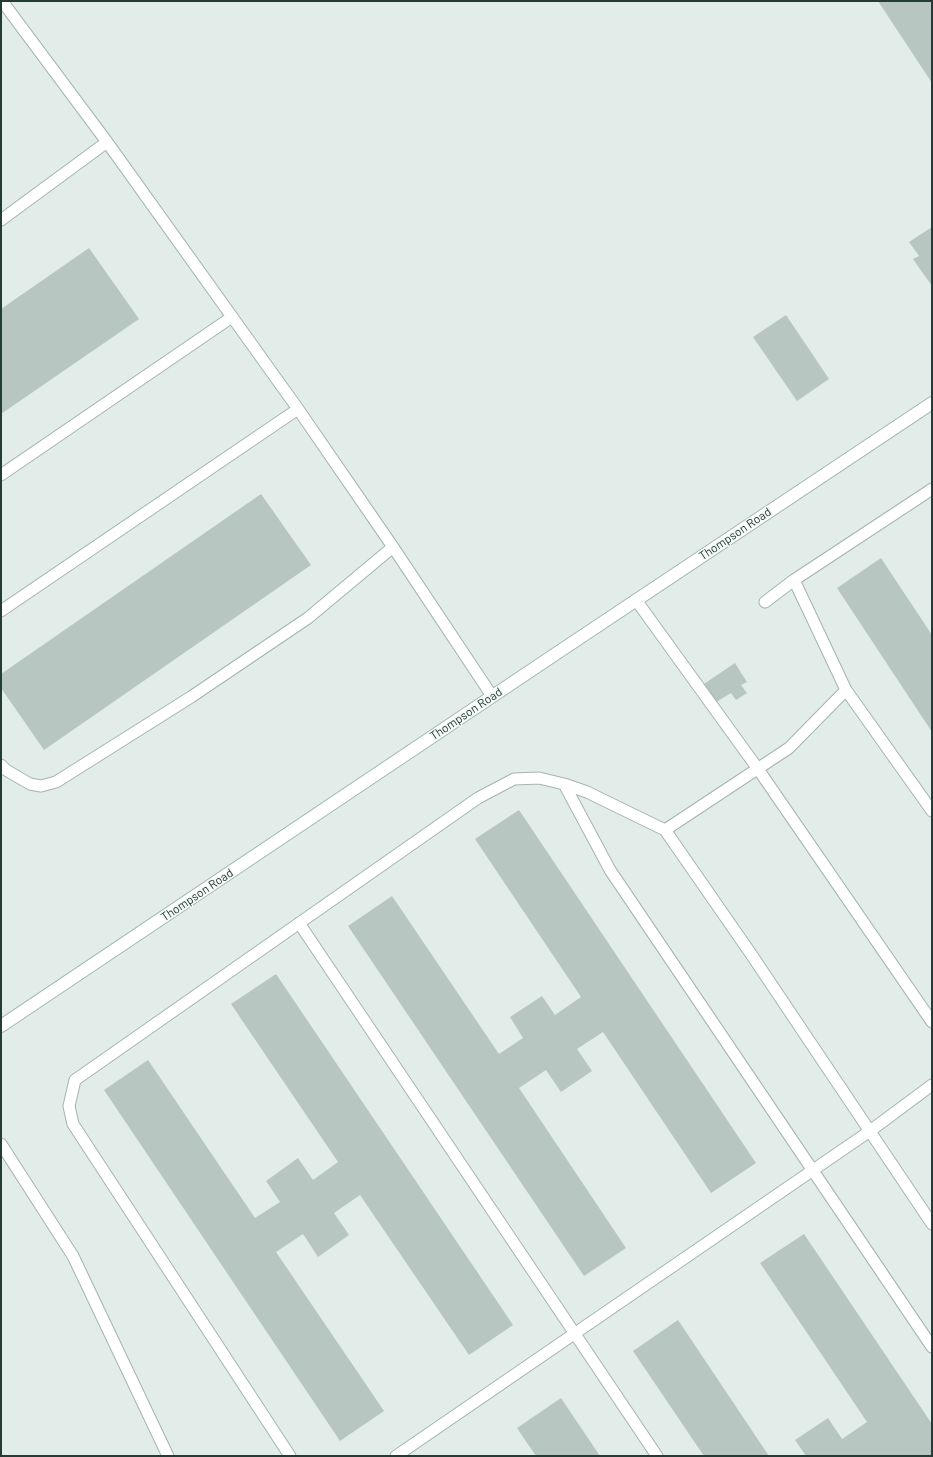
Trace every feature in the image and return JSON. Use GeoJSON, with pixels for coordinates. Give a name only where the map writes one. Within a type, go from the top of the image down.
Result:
{"type":"FeatureCollection","features":[{"type":"Feature","properties":{"kind":"main road","name":"Thompson Road"},"geometry":{"type":"LineString","coordinates":[[1,1026],[932,403]]}},
{"type":"Feature","properties":{"kind":"lane"},"geometry":{"type":"LineString","coordinates":[[2,1],[107,142],[298,409],[393,547],[492,696]]}},
{"type":"Feature","properties":{"kind":"lane"},"geometry":{"type":"LineString","coordinates":[[1,220],[107,142]]}},
{"type":"Feature","properties":{"kind":"lane"},"geometry":{"type":"LineString","coordinates":[[1,475],[232,317]]}},
{"type":"Feature","properties":{"kind":"lane"},"geometry":{"type":"LineString","coordinates":[[1,611],[298,409]]}},
{"type":"Feature","properties":{"kind":"lane"},"geometry":{"type":"LineString","coordinates":[[765,602],[794,580],[932,489]]}},
{"type":"Feature","properties":{"kind":"lane"},"geometry":{"type":"LineString","coordinates":[[1,765],[6,770],[30,784],[41,786],[56,782],[191,697],[308,618],[393,547]]}},
{"type":"Feature","properties":{"kind":"lane"},"geometry":{"type":"LineString","coordinates":[[794,580],[846,690],[932,811]]}},
{"type":"Feature","properties":{"kind":"lane"},"geometry":{"type":"LineString","coordinates":[[636,600],[758,769],[932,1022]]}},
{"type":"Feature","properties":{"kind":"lane"},"geometry":{"type":"LineString","coordinates":[[665,830],[789,748],[846,690]]}},
{"type":"Feature","properties":{"kind":"lane"},"geometry":{"type":"LineString","coordinates":[[290,1456],[73,1124],[69,1106],[75,1080],[478,798],[514,779],[539,778],[564,784],[600,798],[665,830],[932,1224]]}},
{"type":"Feature","properties":{"kind":"lane"},"geometry":{"type":"LineString","coordinates":[[564,784],[610,870],[932,1347]]}},
{"type":"Feature","properties":{"kind":"lane"},"geometry":{"type":"LineString","coordinates":[[299,923],[657,1456]]}},
{"type":"Feature","properties":{"kind":"lane"},"geometry":{"type":"LineString","coordinates":[[396,1456],[870,1131],[932,1085]]}},
{"type":"Feature","properties":{"kind":"lane"},"geometry":{"type":"LineString","coordinates":[[1,1144],[73,1256],[168,1456]]}},
{"type":"Feature","properties":{"kind":"building"},"geometry":{"type":"Polygon","coordinates":[[[878,1],[932,1],[932,83],[878,1]]]}},
{"type":"Feature","properties":{"kind":"building"},"geometry":{"type":"Polygon","coordinates":[[[932,227],[932,286],[913,259],[919,256],[909,242],[932,227]]]}},
{"type":"Feature","properties":{"kind":"building"},"geometry":{"type":"Polygon","coordinates":[[[89,248],[139,319],[1,414],[1,309],[89,248]]]}},
{"type":"Feature","properties":{"kind":"building"},"geometry":{"type":"Polygon","coordinates":[[[786,315],[829,379],[797,401],[753,337],[786,315]]]}},
{"type":"Feature","properties":{"kind":"building"},"geometry":{"type":"Polygon","coordinates":[[[261,494],[311,565],[44,750],[1,688],[1,674],[261,494]]]}},
{"type":"Feature","properties":{"kind":"building"},"geometry":{"type":"Polygon","coordinates":[[[881,558],[932,635],[932,732],[837,588],[881,558]]]}},
{"type":"Feature","properties":{"kind":"building"},"geometry":{"type":"Polygon","coordinates":[[[735,663],[747,682],[741,685],[747,693],[736,700],[731,693],[713,704],[701,686],[735,663]]]}},
{"type":"Feature","properties":{"kind":"building"},"geometry":{"type":"Polygon","coordinates":[[[519,810],[756,1163],[711,1193],[603,1032],[577,1049],[592,1071],[561,1092],[546,1070],[519,1088],[626,1248],[584,1276],[348,926],[392,896],[499,1054],[523,1038],[510,1017],[542,996],[555,1015],[581,997],[475,839],[519,810]]]}},
{"type":"Feature","properties":{"kind":"building"},"geometry":{"type":"Polygon","coordinates":[[[276,974],[513,1325],[469,1355],[360,1195],[334,1213],[349,1235],[318,1257],[303,1234],[276,1252],[384,1411],[340,1441],[104,1090],[148,1060],[255,1218],[280,1202],[266,1181],[298,1158],[313,1180],[338,1162],[231,1004],[276,974]]]}},
{"type":"Feature","properties":{"kind":"building"},"geometry":{"type":"Polygon","coordinates":[[[804,1234],[932,1424],[932,1456],[806,1456],[795,1440],[828,1418],[842,1439],[867,1422],[760,1263],[804,1234]]]}},
{"type":"Feature","properties":{"kind":"building"},"geometry":{"type":"Polygon","coordinates":[[[678,1320],[769,1456],[704,1456],[633,1351],[678,1320]]]}},
{"type":"Feature","properties":{"kind":"building"},"geometry":{"type":"Polygon","coordinates":[[[561,1398],[600,1456],[536,1456],[517,1428],[561,1398]]]}}]}
